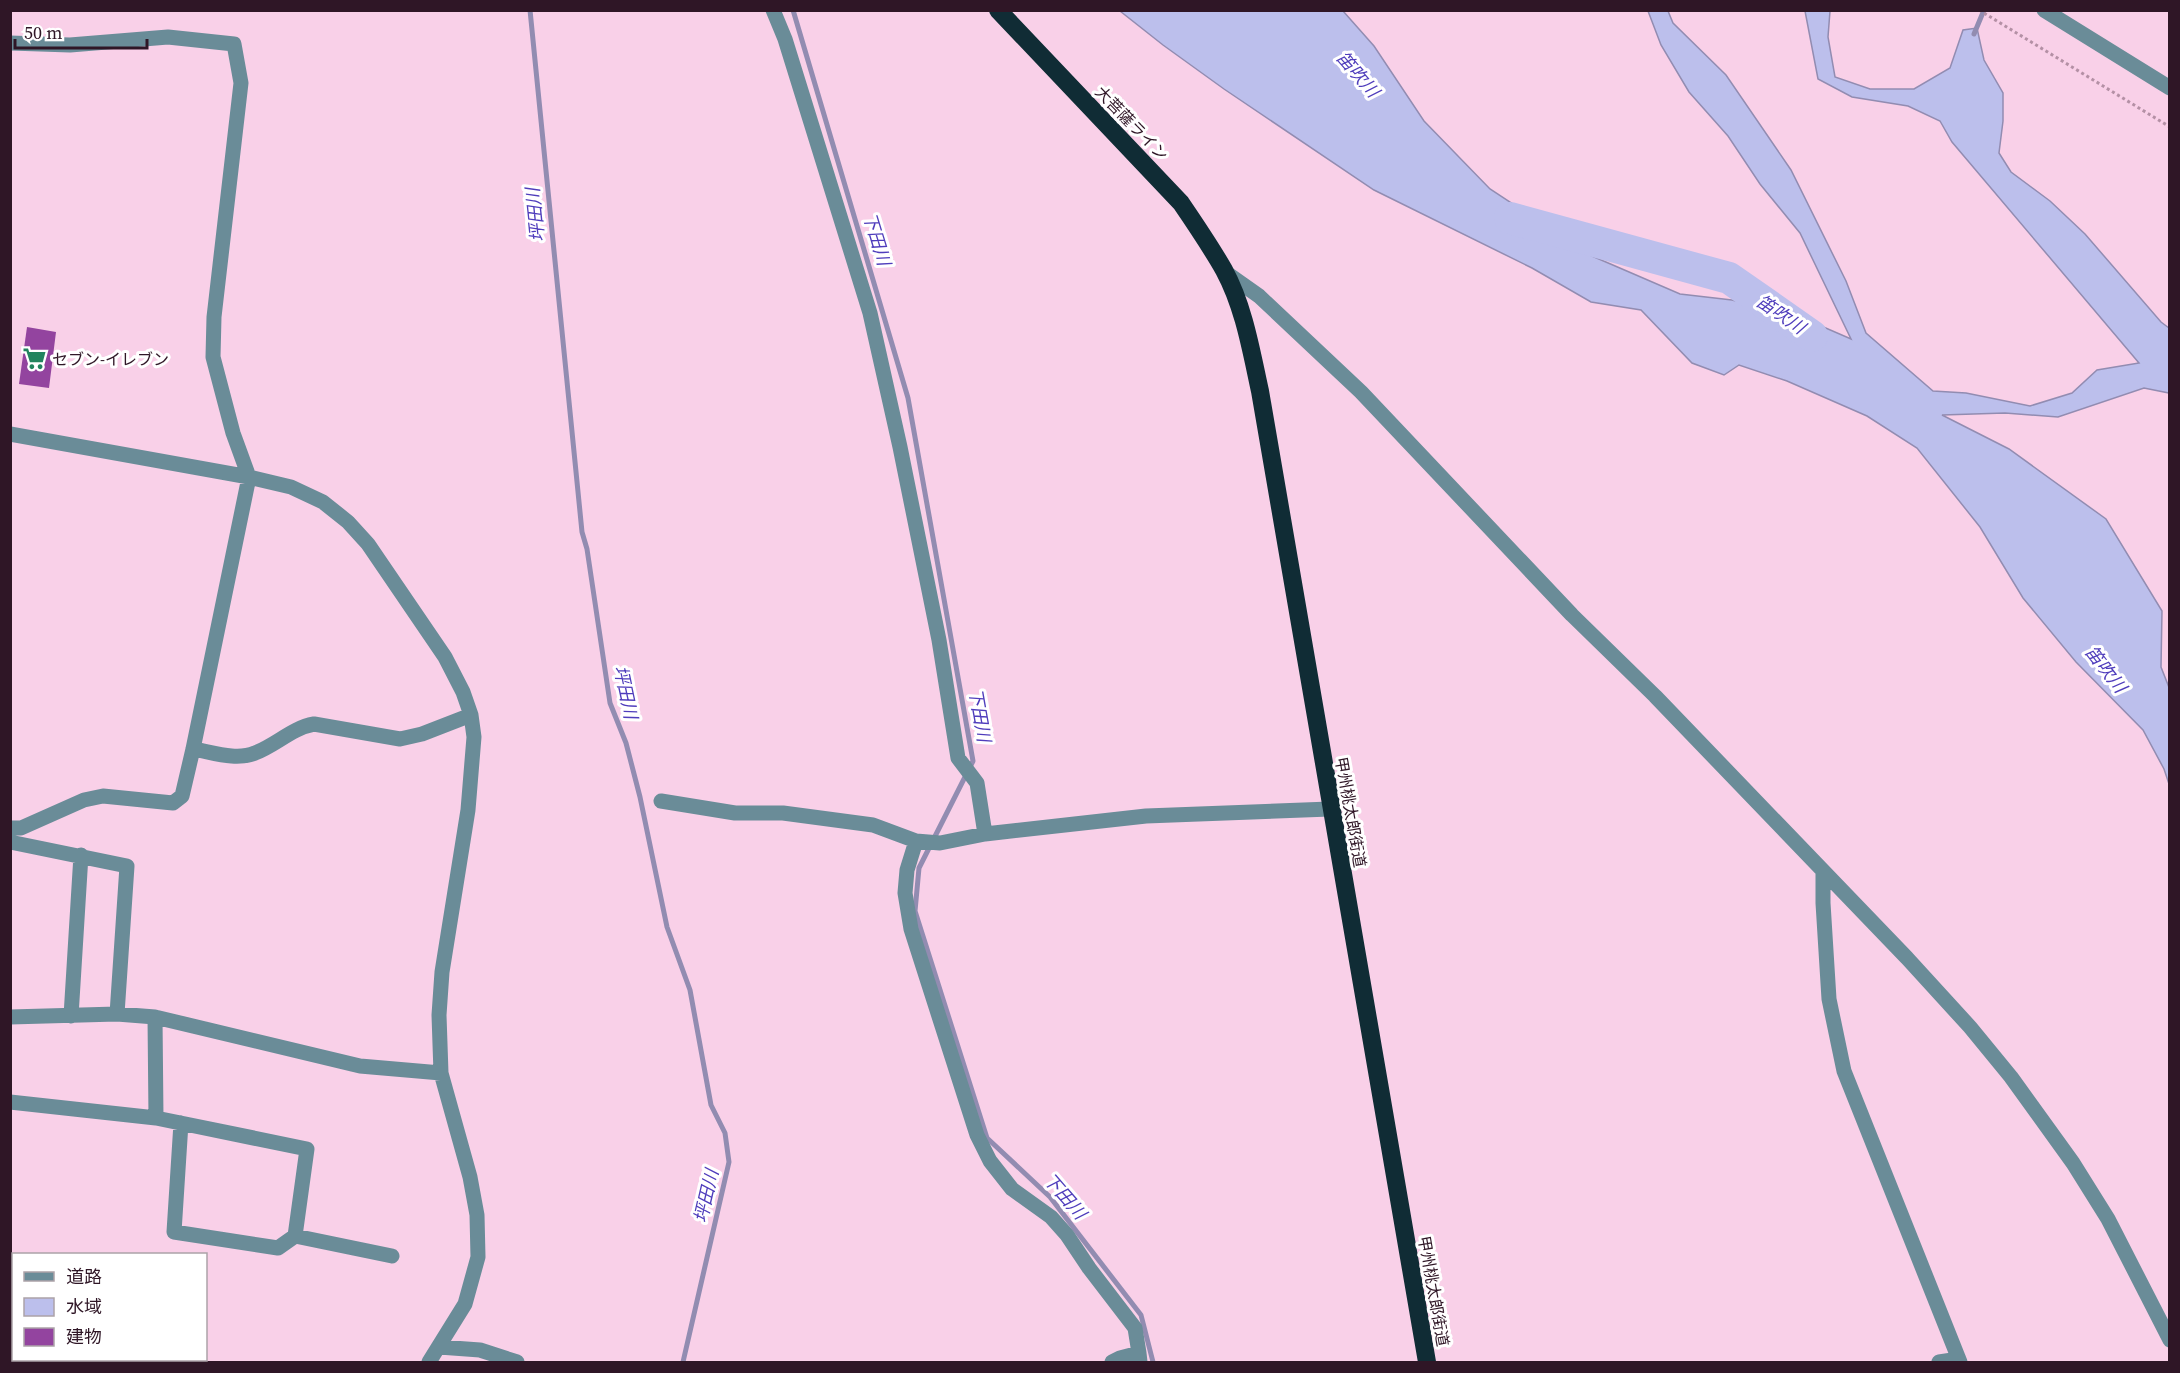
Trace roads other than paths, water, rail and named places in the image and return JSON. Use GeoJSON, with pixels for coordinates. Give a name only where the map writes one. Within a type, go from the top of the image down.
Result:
{"type":"FeatureCollection","features":[{"type":"Feature","properties":{"kind":"highway","name":"大菩薩ライン"},"geometry":{"type":"LineString","coordinates":[[998,10],[1181,203],[1225,272]]}},
{"type":"Feature","properties":{"kind":"highway","name":"甲州桃太郎街道"},"geometry":{"type":"LineString","coordinates":[[1225,272],[1250,343],[1260,390],[1330,809],[1427,1362]]}},
{"type":"Feature","properties":{"kind":"street"},"geometry":{"type":"LineString","coordinates":[[772,10],[785,39],[870,313],[923,560],[958,758],[977,783],[985,834]]}},
{"type":"Feature","properties":{"kind":"street"},"geometry":{"type":"LineString","coordinates":[[2044,10],[2169,88]]}},
{"type":"Feature","properties":{"kind":"street"},"geometry":{"type":"LineString","coordinates":[[10,43],[70,45],[168,37],[234,44],[241,82],[214,317],[213,357],[233,433],[249,477],[194,749],[182,796],[173,803],[103,796],[84,800],[21,828],[10,828]]}},
{"type":"Feature","properties":{"kind":"street"},"geometry":{"type":"LineString","coordinates":[[1225,272],[1259,296],[1361,392],[1572,615],[1655,696],[1908,958],[2012,1077],[2073,1163],[2109,1219],[2169,1340]]}},
{"type":"Feature","properties":{"kind":"street"},"geometry":{"type":"LineString","coordinates":[[10,434],[249,477],[291,487],[323,502],[348,522],[368,544],[445,657],[463,692],[471,715],[474,737],[468,810],[442,972],[439,1015],[441,1073],[470,1177],[477,1215],[478,1257],[465,1304],[429,1362]]}},
{"type":"Feature","properties":{"kind":"street"},"geometry":{"type":"LineString","coordinates":[[194,749],[236,757],[253,754],[302,726],[314,724],[400,739],[422,734],[471,715]]}},
{"type":"Feature","properties":{"kind":"street"},"geometry":{"type":"LineString","coordinates":[[661,801],[735,813],[783,813],[873,825],[918,841],[940,843],[985,834],[1146,816],[1330,809]]}},
{"type":"Feature","properties":{"kind":"street"},"geometry":{"type":"LineString","coordinates":[[918,841],[908,870],[905,893],[911,929],[977,1135],[990,1161],[1012,1189],[1051,1217],[1067,1235],[1134,1328],[1139,1358],[1120,1358],[1112,1362]]}},
{"type":"Feature","properties":{"kind":"street"},"geometry":{"type":"LineString","coordinates":[[10,842],[127,866],[117,1014]]}},
{"type":"Feature","properties":{"kind":"street"},"geometry":{"type":"LineString","coordinates":[[71,1016],[81,855]]}},
{"type":"Feature","properties":{"kind":"street"},"geometry":{"type":"LineString","coordinates":[[1823,872],[1822,903],[1829,999],[1844,1071],[1960,1361],[1939,1362]]}},
{"type":"Feature","properties":{"kind":"street"},"geometry":{"type":"LineString","coordinates":[[10,1017],[117,1014],[155,1017],[360,1066],[441,1073]]}},
{"type":"Feature","properties":{"kind":"street"},"geometry":{"type":"LineString","coordinates":[[155,1017],[156,1118]]}},
{"type":"Feature","properties":{"kind":"street"},"geometry":{"type":"LineString","coordinates":[[10,1101],[156,1118],[307,1149],[295,1236]]}},
{"type":"Feature","properties":{"kind":"street"},"geometry":{"type":"LineString","coordinates":[[181,1123],[174,1232],[278,1248],[295,1236],[392,1256]]}},
{"type":"Feature","properties":{"kind":"street"},"geometry":{"type":"LineString","coordinates":[[439,1347],[480,1350],[517,1362]]}},
{"type":"Feature","properties":{"kind":"water"},"geometry":{"type":"Polygon","coordinates":[[[1120,11],[1343,11],[1374,46],[1424,121],[1490,189],[1592,256],[1680,294],[1732,300],[1805,319],[1851,339],[1800,233],[1760,184],[1728,136],[1689,92],[1661,45],[1648,11],[1668,11],[1673,23],[1726,75],[1791,170],[1846,281],[1866,333],[1933,391],[1966,393],[2030,406],[2072,393],[2097,370],[2139,363],[1952,142],[1940,121],[1908,106],[1852,97],[1818,79],[1805,11],[1830,11],[1828,37],[1835,77],[1870,89],[1914,89],[1950,68],[1963,30],[1977,28],[1984,60],[2003,93],[2003,121],[1999,153],[2011,172],[2050,201],[2085,234],[2161,322],[2169,328],[2169,393],[2144,388],[2058,417],[2005,413],[1942,415],[2009,449],[2106,519],[2162,611],[2161,667],[2170,690],[2169,784],[2164,769],[2143,730],[2076,662],[2023,598],[1980,527],[1917,448],[1867,416],[1787,381],[1739,365],[1724,375],[1692,363],[1641,310],[1591,302],[1532,268],[1374,190],[1224,89],[1120,11]]]}},
{"type":"Feature","properties":{"kind":"waterway","name":"坪田川"},"geometry":{"type":"LineString","coordinates":[[530,10],[582,532],[587,549],[610,703],[626,743],[640,797],[667,927],[690,990],[711,1105],[725,1133],[729,1162],[683,1362]]}},
{"type":"Feature","properties":{"kind":"waterway","name":"下田川"},"geometry":{"type":"LineString","coordinates":[[793,10],[908,398],[973,761],[919,868],[915,911],[987,1138],[1050,1197],[1141,1315],[1153,1362]]}},
{"type":"Feature","properties":{"kind":"waterway"},"geometry":{"type":"LineString","coordinates":[[1974,34],[1984,10]]}},
{"type":"Feature","properties":{"kind":"waterway","name":"笛吹川"},"geometry":{"type":"LineString","coordinates":[[1510,218],[1729,278],[1812,336]]}},
{"type":"Feature","properties":{"kind":"place","name":"セブン-イレブン"},"geometry":{"type":"Point","coordinates":[34,359]}}]}
